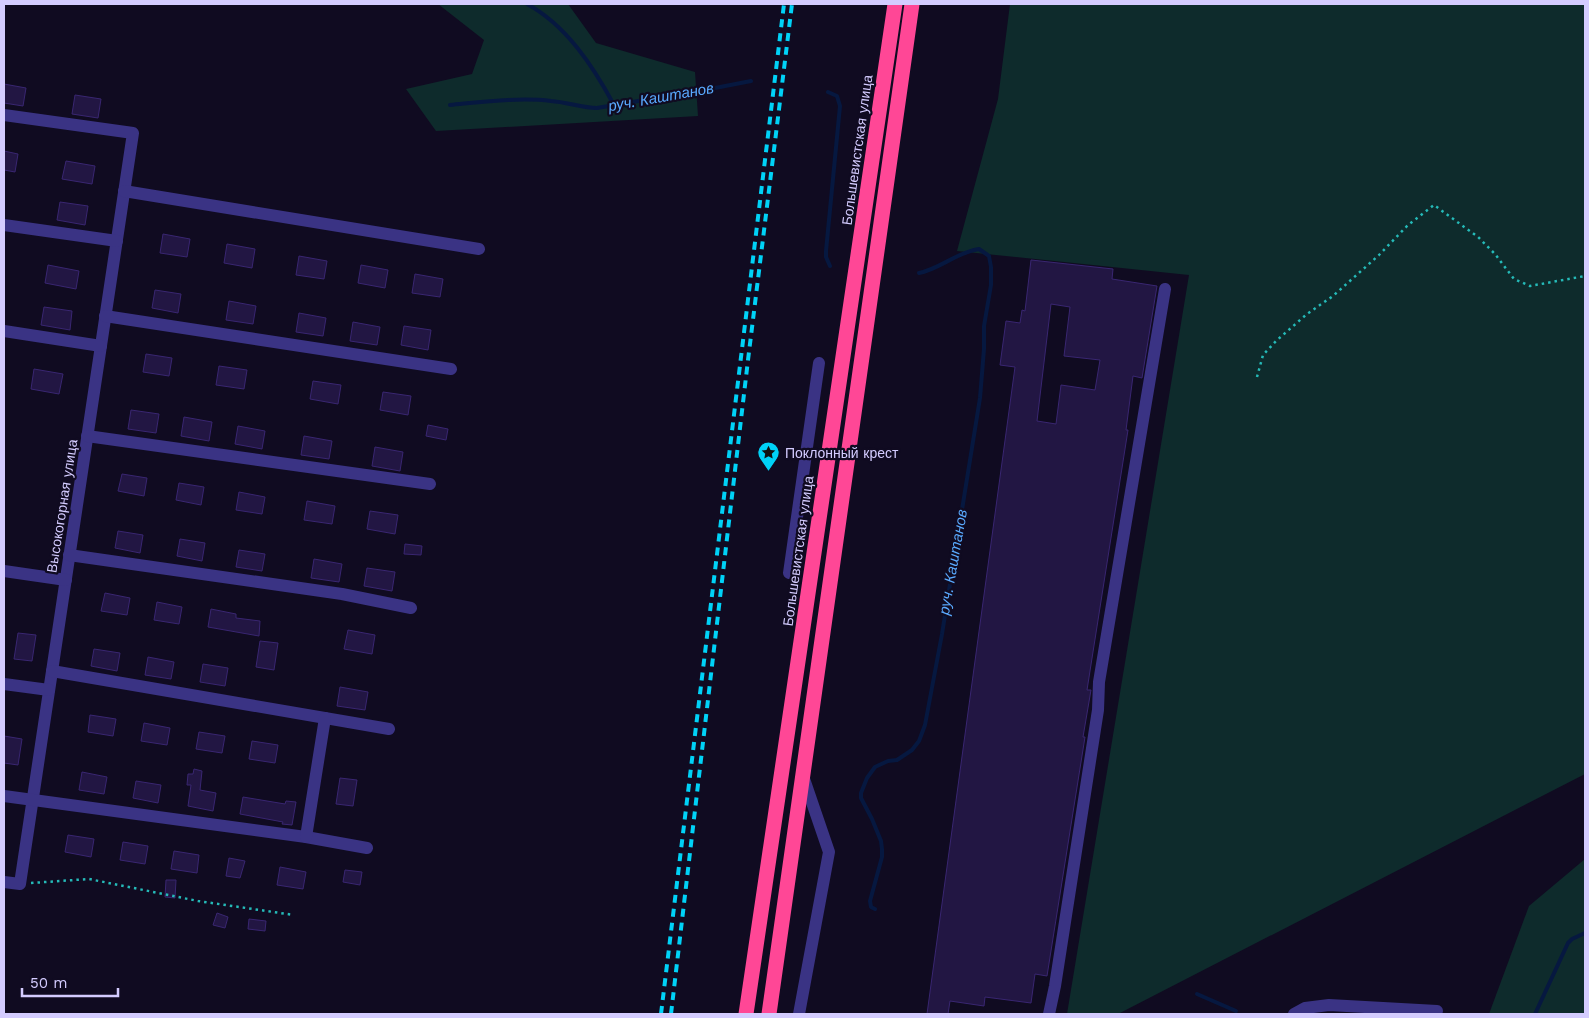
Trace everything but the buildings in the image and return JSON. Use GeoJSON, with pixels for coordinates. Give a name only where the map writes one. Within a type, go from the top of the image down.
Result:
{"type":"FeatureCollection","features":[{"type":"Feature","properties":{"kind":"highway","name":"Большевистская улица"},"geometry":{"type":"LineString","coordinates":[[746,1014],[895,4]]}},
{"type":"Feature","properties":{"kind":"highway"},"geometry":{"type":"LineString","coordinates":[[769,1014],[912,4]]}},
{"type":"Feature","properties":{"kind":"street","name":"Высокогорная улица"},"geometry":{"type":"LineString","coordinates":[[4,115],[133,133],[20,884]]}},
{"type":"Feature","properties":{"kind":"street"},"geometry":{"type":"LineString","coordinates":[[124,190],[479,249]]}},
{"type":"Feature","properties":{"kind":"street"},"geometry":{"type":"LineString","coordinates":[[4,225],[117,241]]}},
{"type":"Feature","properties":{"kind":"street"},"geometry":{"type":"LineString","coordinates":[[1049,1014],[1057,976],[1098,710],[1099,682],[1165,289]]}},
{"type":"Feature","properties":{"kind":"street"},"geometry":{"type":"LineString","coordinates":[[105,316],[451,369]]}},
{"type":"Feature","properties":{"kind":"street"},"geometry":{"type":"LineString","coordinates":[[4,332],[101,346]]}},
{"type":"Feature","properties":{"kind":"street"},"geometry":{"type":"LineString","coordinates":[[789,573],[819,363]]}},
{"type":"Feature","properties":{"kind":"street"},"geometry":{"type":"LineString","coordinates":[[87,436],[430,484]]}},
{"type":"Feature","properties":{"kind":"street"},"geometry":{"type":"LineString","coordinates":[[69,555],[342,594],[411,608]]}},
{"type":"Feature","properties":{"kind":"street"},"geometry":{"type":"LineString","coordinates":[[4,571],[66,580]]}},
{"type":"Feature","properties":{"kind":"street"},"geometry":{"type":"LineString","coordinates":[[52,671],[389,729]]}},
{"type":"Feature","properties":{"kind":"street"},"geometry":{"type":"LineString","coordinates":[[4,684],[49,690]]}},
{"type":"Feature","properties":{"kind":"street"},"geometry":{"type":"LineString","coordinates":[[306,837],[325,718]]}},
{"type":"Feature","properties":{"kind":"street"},"geometry":{"type":"LineString","coordinates":[[800,1014],[829,852],[803,776]]}},
{"type":"Feature","properties":{"kind":"street"},"geometry":{"type":"LineString","coordinates":[[4,796],[306,837],[367,848]]}},
{"type":"Feature","properties":{"kind":"street"},"geometry":{"type":"LineString","coordinates":[[4,882],[20,884]]}},
{"type":"Feature","properties":{"kind":"street"},"geometry":{"type":"LineString","coordinates":[[1294,1014],[1305,1008],[1329,1005],[1437,1011]]}},
{"type":"Feature","properties":{"kind":"path"},"geometry":{"type":"LineString","coordinates":[[1257,377],[1264,355],[1276,341],[1306,314],[1333,296],[1380,255],[1408,225],[1434,205],[1478,237],[1495,254],[1514,279],[1530,286],[1585,276]]}},
{"type":"Feature","properties":{"kind":"path"},"geometry":{"type":"LineString","coordinates":[[20,884],[89,879],[198,901],[294,915]]}},
{"type":"Feature","properties":{"kind":"green space"},"geometry":{"type":"Polygon","coordinates":[[[438,4],[568,4],[596,43],[695,72],[698,116],[436,131],[406,89],[472,74],[484,40],[438,4]]]}},
{"type":"Feature","properties":{"kind":"green space"},"geometry":{"type":"Polygon","coordinates":[[[1010,4],[1585,4],[1585,774],[1118,1014],[1067,1014],[1189,275],[957,251],[998,99],[1010,4]]]}},
{"type":"Feature","properties":{"kind":"green space"},"geometry":{"type":"Polygon","coordinates":[[[1585,859],[1585,1014],[1489,1014],[1529,906],[1585,859]]]}},
{"type":"Feature","properties":{"kind":"waterway"},"geometry":{"type":"LineString","coordinates":[[527,4],[554,23],[566,35],[588,61],[614,105]]}},
{"type":"Feature","properties":{"kind":"waterway","name":"руч. Каштанов"},"geometry":{"type":"LineString","coordinates":[[450,105],[501,100],[539,100],[597,108],[751,81]]}},
{"type":"Feature","properties":{"kind":"waterway","name":"руч. Каштанов"},"geometry":{"type":"LineString","coordinates":[[828,92],[837,96],[840,106],[826,251],[826,257],[830,266]]}},
{"type":"Feature","properties":{"kind":"waterway","name":"руч. Каштанов"},"geometry":{"type":"LineString","coordinates":[[875,909],[871,907],[870,901],[882,857],[882,849],[881,841],[861,798],[861,793],[867,778],[875,767],[888,761],[897,760],[912,750],[919,741],[925,725],[942,634],[980,398],[984,326],[991,285],[989,256],[979,249],[963,253],[934,268],[919,273]]}},
{"type":"Feature","properties":{"kind":"waterway","name":"руч. Каштанов"},"geometry":{"type":"LineString","coordinates":[[1535,1014],[1568,943],[1585,933]]}},
{"type":"Feature","properties":{"kind":"waterway"},"geometry":{"type":"LineString","coordinates":[[1197,994],[1236,1011]]}},
{"type":"Feature","properties":{"kind":"railway"},"geometry":{"type":"LineString","coordinates":[[661,1014],[784,4]]}},
{"type":"Feature","properties":{"kind":"railway"},"geometry":{"type":"LineString","coordinates":[[671,1014],[792,4]]}},
{"type":"Feature","properties":{"kind":"place","name":"Поклонный крест"},"geometry":{"type":"Point","coordinates":[769,472]}}]}
